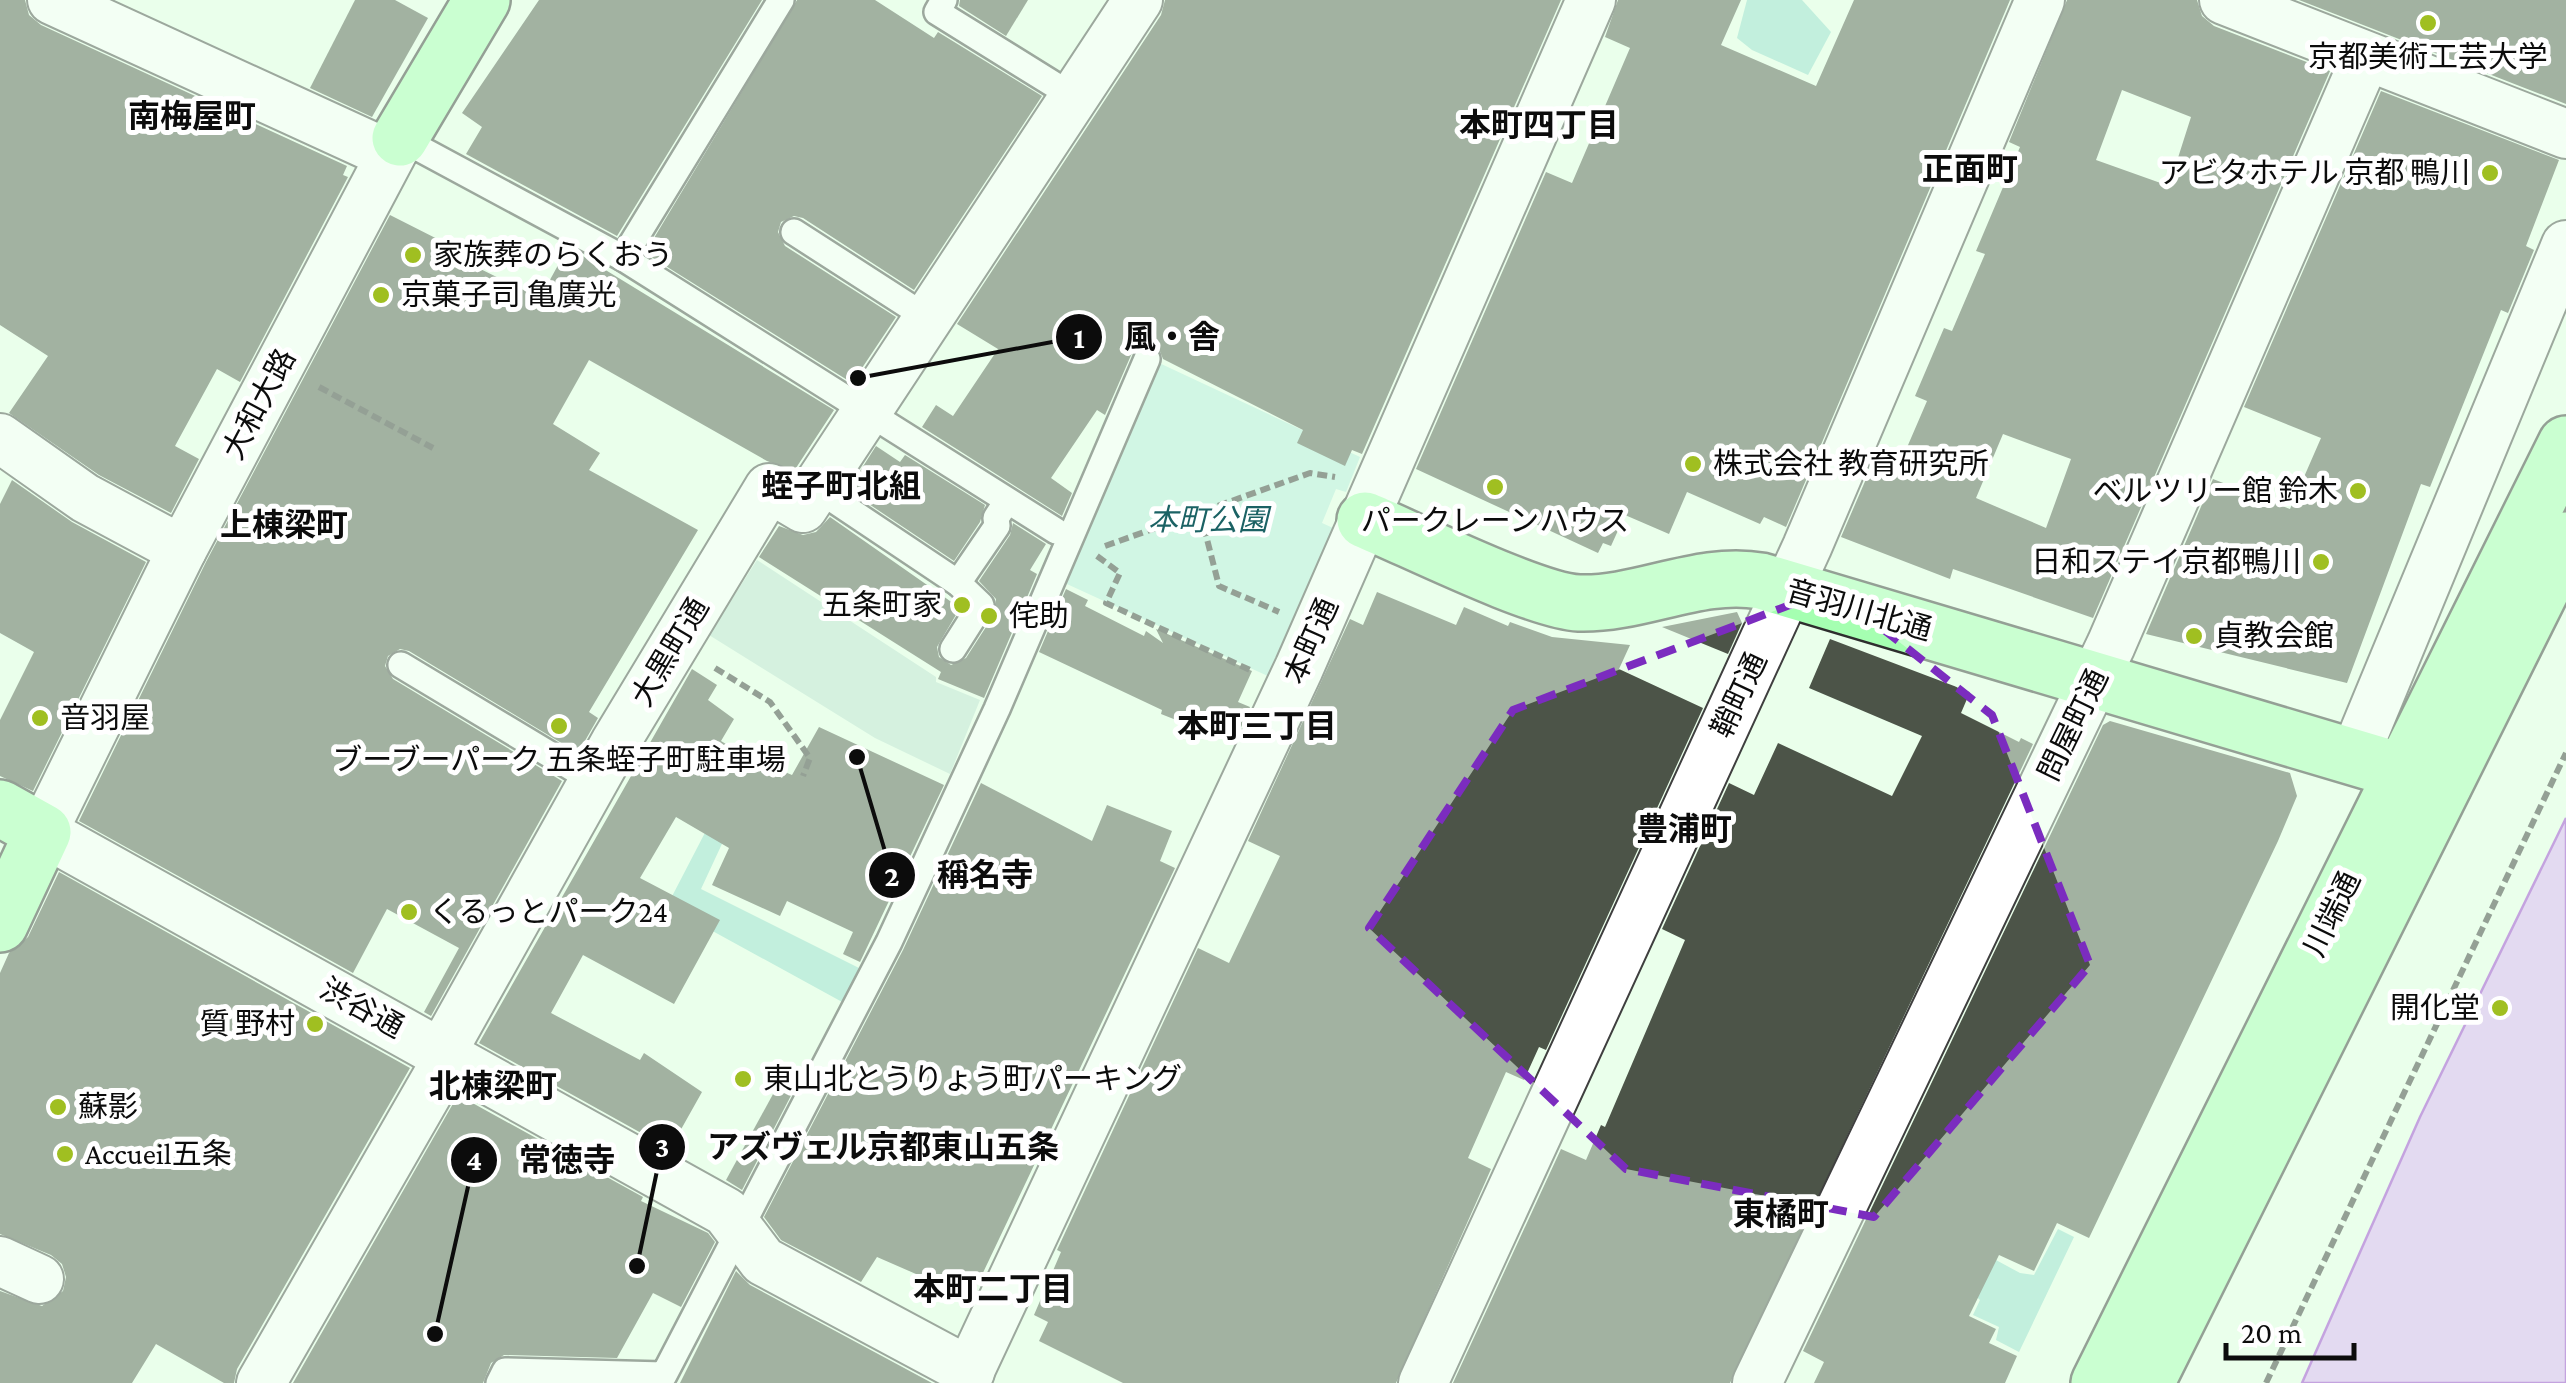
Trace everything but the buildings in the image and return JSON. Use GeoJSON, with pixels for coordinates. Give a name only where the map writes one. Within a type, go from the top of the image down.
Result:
{"type":"FeatureCollection","features":[{"type":"Feature","properties":{"kind":"street"},"geometry":{"type":"LineString","coordinates":[[52,0],[395,147]]}},
{"type":"Feature","properties":{"kind":"street","name":"大和大路"},"geometry":{"type":"LineString","coordinates":[[0,924],[21,820],[182,550],[395,147],[482,0]]}},
{"type":"Feature","properties":{"kind":"street"},"geometry":{"type":"LineString","coordinates":[[816,488],[1138,0]]}},
{"type":"Feature","properties":{"kind":"street","name":"本町通"},"geometry":{"type":"LineString","coordinates":[[967,1377],[1290,688],[1317,628],[1359,500],[1591,0]]}},
{"type":"Feature","properties":{"kind":"street","name":"鞘町通"},"geometry":{"type":"LineString","coordinates":[[1422,1383],[1788,589],[2040,0]]}},
{"type":"Feature","properties":{"kind":"street"},"geometry":{"type":"LineString","coordinates":[[2224,0],[2566,134]]}},
{"type":"Feature","properties":{"kind":"street","name":"問屋町通"},"geometry":{"type":"LineString","coordinates":[[1757,1383],[2095,680],[2366,58]]}},
{"type":"Feature","properties":{"kind":"street"},"geometry":{"type":"LineString","coordinates":[[2400,771],[2566,245]]}},
{"type":"Feature","properties":{"kind":"street"},"geometry":{"type":"LineString","coordinates":[[0,438],[85,498],[182,550]]}},
{"type":"Feature","properties":{"kind":"street","name":"川端通"},"geometry":{"type":"LineString","coordinates":[[2100,1383],[2400,771],[2566,444]]}},
{"type":"Feature","properties":{"kind":"street","name":"大黒町通"},"geometry":{"type":"LineString","coordinates":[[261,1383],[449,1056],[446,1044],[594,780],[769,488],[803,508],[816,488]]}},
{"type":"Feature","properties":{"kind":"street","name":"音羽川北通"},"geometry":{"type":"LineString","coordinates":[[1359,500],[1567,601],[1600,602],[1735,579],[1788,589],[2400,771]]}},
{"type":"Feature","properties":{"kind":"street","name":"川端通"},"geometry":{"type":"LineString","coordinates":[[2146,1383],[2400,771],[2566,540]]}},
{"type":"Feature","properties":{"kind":"street","name":"渋谷通"},"geometry":{"type":"LineString","coordinates":[[21,820],[726,1212],[763,1261],[967,1377]]}},
{"type":"Feature","properties":{"kind":"lane"},"geometry":{"type":"LineString","coordinates":[[623,258],[781,0]]}},
{"type":"Feature","properties":{"kind":"lane"},"geometry":{"type":"LineString","coordinates":[[944,0],[937,12],[1074,98]]}},
{"type":"Feature","properties":{"kind":"lane"},"geometry":{"type":"LineString","coordinates":[[395,147],[623,258],[1056,531]]}},
{"type":"Feature","properties":{"kind":"lane"},"geometry":{"type":"LineString","coordinates":[[794,232],[929,319]]}},
{"type":"Feature","properties":{"kind":"lane"},"geometry":{"type":"LineString","coordinates":[[498,1383],[505,1371],[664,1374],[889,942],[998,709],[1048,583],[1148,359]]}},
{"type":"Feature","properties":{"kind":"lane"},"geometry":{"type":"LineString","coordinates":[[816,488],[958,583],[981,605],[953,649]]}},
{"type":"Feature","properties":{"kind":"lane"},"geometry":{"type":"LineString","coordinates":[[958,583],[997,526],[996,518],[1007,501]]}},
{"type":"Feature","properties":{"kind":"lane"},"geometry":{"type":"LineString","coordinates":[[401,665],[594,780]]}},
{"type":"Feature","properties":{"kind":"path"},"geometry":{"type":"LineString","coordinates":[[279,365],[433,448]]}},
{"type":"Feature","properties":{"kind":"path"},"geometry":{"type":"LineString","coordinates":[[1290,688],[1106,603],[1120,573],[1090,551],[1310,473],[1359,500]]}},
{"type":"Feature","properties":{"kind":"path"},"geometry":{"type":"LineString","coordinates":[[1200,512],[1219,586],[1317,628]]}},
{"type":"Feature","properties":{"kind":"path"},"geometry":{"type":"LineString","coordinates":[[715,668],[770,702],[810,758],[803,776]]}},
{"type":"Feature","properties":{"kind":"path"},"geometry":{"type":"LineString","coordinates":[[2266,1383],[2566,753]]}},
{"type":"Feature","properties":{"kind":"highlighted area"},"geometry":{"type":"Polygon","coordinates":[[[1832,589],[1992,715],[2090,965],[1874,1217],[1626,1169],[1369,928],[1513,710],[1832,589]]]}},
{"type":"Feature","properties":{"kind":"green space","name":"本町公園"},"geometry":{"type":"Polygon","coordinates":[[[1157,362],[1360,457],[1346,492],[1336,489],[1322,523],[1333,528],[1270,677],[1056,579],[1157,362]]]}},
{"type":"Feature","properties":{"kind":"green space"},"geometry":{"type":"Polygon","coordinates":[[[757,560],[936,677],[936,682],[980,700],[950,774],[875,738],[709,635],[757,560]]]}},
{"type":"Feature","properties":{"kind":"shaded area"},"geometry":{"type":"Polygon","coordinates":[[[1747,0],[1802,0],[1831,32],[1808,75],[1752,50],[1737,38],[1747,0]]]}},
{"type":"Feature","properties":{"kind":"shaded area"},"geometry":{"type":"Polygon","coordinates":[[[2566,818],[2566,1383],[2302,1383],[2420,1117],[2566,818]]]}},
{"type":"Feature","properties":{"kind":"shaded area"},"geometry":{"type":"Polygon","coordinates":[[[709,825],[727,833],[701,889],[861,969],[844,1003],[667,906],[709,825]]]}},
{"type":"Feature","properties":{"kind":"shaded area"},"geometry":{"type":"Polygon","coordinates":[[[2058,1229],[2074,1237],[2019,1352],[1996,1340],[1999,1327],[1973,1315],[1980,1300],[1970,1290],[1983,1253],[2020,1273],[2034,1275],[2058,1229]]]}},
{"type":"Feature","properties":{"kind":"place","name":"京都美術工芸大学"},"geometry":{"type":"Point","coordinates":[2428,23]}},
{"type":"Feature","properties":{"kind":"place","name":"アビタホテル 京都 鴨川"},"geometry":{"type":"Point","coordinates":[2490,173]}},
{"type":"Feature","properties":{"kind":"place","name":"家族葬のらくおう"},"geometry":{"type":"Point","coordinates":[413,255]}},
{"type":"Feature","properties":{"kind":"place","name":"京菓子司 亀廣光"},"geometry":{"type":"Point","coordinates":[381,295]}},
{"type":"Feature","properties":{"kind":"place","name":"風・舎"},"geometry":{"type":"Point","coordinates":[858,378]}},
{"type":"Feature","properties":{"kind":"place","name":"株式会社 教育研究所"},"geometry":{"type":"Point","coordinates":[1693,464]}},
{"type":"Feature","properties":{"kind":"place","name":"パークレーンハウス"},"geometry":{"type":"Point","coordinates":[1495,487]}},
{"type":"Feature","properties":{"kind":"place","name":"ベルツリー館 鈴木"},"geometry":{"type":"Point","coordinates":[2358,491]}},
{"type":"Feature","properties":{"kind":"place","name":"日和ステイ京都鴨川"},"geometry":{"type":"Point","coordinates":[2321,562]}},
{"type":"Feature","properties":{"kind":"place","name":"五条町家"},"geometry":{"type":"Point","coordinates":[962,605]}},
{"type":"Feature","properties":{"kind":"place","name":"侘助"},"geometry":{"type":"Point","coordinates":[989,616]}},
{"type":"Feature","properties":{"kind":"place","name":"貞教会館"},"geometry":{"type":"Point","coordinates":[2194,636]}},
{"type":"Feature","properties":{"kind":"place","name":"音羽屋"},"geometry":{"type":"Point","coordinates":[40,718]}},
{"type":"Feature","properties":{"kind":"place","name":"ブーブーパーク 五条蛭子町駐車場"},"geometry":{"type":"Point","coordinates":[559,726]}},
{"type":"Feature","properties":{"kind":"place","name":"稱名寺"},"geometry":{"type":"Point","coordinates":[857,757]}},
{"type":"Feature","properties":{"kind":"place","name":"くるっとパーク24"},"geometry":{"type":"Point","coordinates":[409,912]}},
{"type":"Feature","properties":{"kind":"place","name":"開化堂"},"geometry":{"type":"Point","coordinates":[2500,1008]}},
{"type":"Feature","properties":{"kind":"place","name":"質 野村"},"geometry":{"type":"Point","coordinates":[315,1024]}},
{"type":"Feature","properties":{"kind":"place","name":"東山北とうりょう町パーキング"},"geometry":{"type":"Point","coordinates":[743,1079]}},
{"type":"Feature","properties":{"kind":"place","name":"蘇影"},"geometry":{"type":"Point","coordinates":[58,1107]}},
{"type":"Feature","properties":{"kind":"place","name":"Accueil五条"},"geometry":{"type":"Point","coordinates":[65,1154]}},
{"type":"Feature","properties":{"kind":"place","name":"アズヴェル京都東山五条"},"geometry":{"type":"Point","coordinates":[637,1266]}},
{"type":"Feature","properties":{"kind":"place","name":"常徳寺"},"geometry":{"type":"Point","coordinates":[435,1334]}},
{"type":"Feature","properties":{"kind":"district","name":"南梅屋町"},"geometry":{"type":"Point","coordinates":[192,116]}},
{"type":"Feature","properties":{"kind":"district","name":"本町四丁目"},"geometry":{"type":"Point","coordinates":[1539,125]}},
{"type":"Feature","properties":{"kind":"district","name":"正面町"},"geometry":{"type":"Point","coordinates":[1970,169]}},
{"type":"Feature","properties":{"kind":"district","name":"蛭子町北組"},"geometry":{"type":"Point","coordinates":[841,486]}},
{"type":"Feature","properties":{"kind":"district","name":"上棟梁町"},"geometry":{"type":"Point","coordinates":[284,525]}},
{"type":"Feature","properties":{"kind":"district","name":"本町三丁目"},"geometry":{"type":"Point","coordinates":[1257,726]}},
{"type":"Feature","properties":{"kind":"district","name":"豊浦町"},"geometry":{"type":"Point","coordinates":[1684,829]}},
{"type":"Feature","properties":{"kind":"district","name":"北棟梁町"},"geometry":{"type":"Point","coordinates":[493,1086]}},
{"type":"Feature","properties":{"kind":"district","name":"東橘町"},"geometry":{"type":"Point","coordinates":[1781,1214]}},
{"type":"Feature","properties":{"kind":"district","name":"本町二丁目"},"geometry":{"type":"Point","coordinates":[993,1289]}}]}
